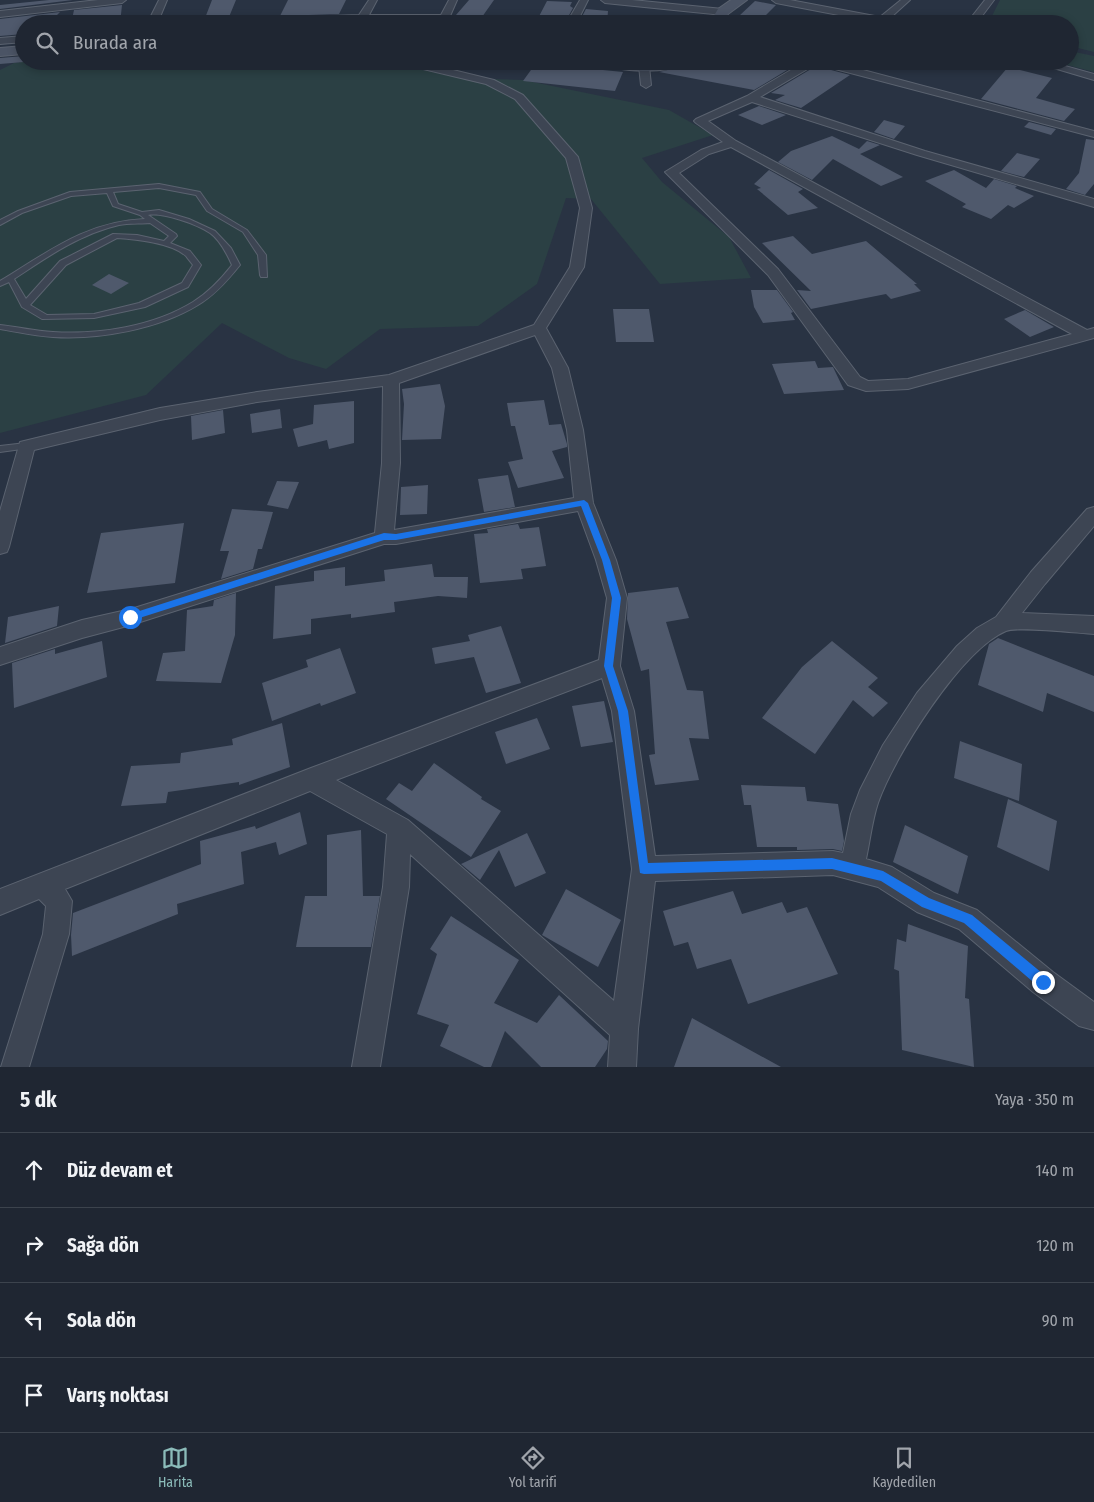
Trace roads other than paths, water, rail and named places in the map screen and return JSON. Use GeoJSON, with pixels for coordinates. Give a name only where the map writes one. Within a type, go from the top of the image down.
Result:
{"type":"FeatureCollection","features":[{"type":"Feature","properties":{"kind":"street"},"geometry":{"type":"LineString","coordinates":[[6,0],[2,14],[122,0]]}},
{"type":"Feature","properties":{"kind":"street"},"geometry":{"type":"LineString","coordinates":[[156,15],[163,0]]}},
{"type":"Feature","properties":{"kind":"street"},"geometry":{"type":"LineString","coordinates":[[364,15],[373,0]]}},
{"type":"Feature","properties":{"kind":"street"},"geometry":{"type":"LineString","coordinates":[[444,15],[453,0]]}},
{"type":"Feature","properties":{"kind":"street"},"geometry":{"type":"LineString","coordinates":[[575,15],[584,0]]}},
{"type":"Feature","properties":{"kind":"street"},"geometry":{"type":"LineString","coordinates":[[605,0],[631,1],[704,15]]}},
{"type":"Feature","properties":{"kind":"street"},"geometry":{"type":"LineString","coordinates":[[723,15],[740,0]]}},
{"type":"Feature","properties":{"kind":"street"},"geometry":{"type":"LineString","coordinates":[[776,0],[848,15]]}},
{"type":"Feature","properties":{"kind":"street"},"geometry":{"type":"LineString","coordinates":[[889,15],[906,0]]}},
{"type":"Feature","properties":{"kind":"street"},"geometry":{"type":"LineString","coordinates":[[978,15],[990,0]]}},
{"type":"Feature","properties":{"kind":"street"},"geometry":{"type":"LineString","coordinates":[[0,41],[15,40]]}},
{"type":"Feature","properties":{"kind":"street"},"geometry":{"type":"LineString","coordinates":[[0,52],[15,51]]}},
{"type":"Feature","properties":{"kind":"street"},"geometry":{"type":"LineString","coordinates":[[0,545],[26,446],[160,414],[257,397],[391,380],[539,328],[577,267],[586,208],[572,157],[519,97],[490,82],[440,70]]}},
{"type":"Feature","properties":{"kind":"street"},"geometry":{"type":"LineString","coordinates":[[644,70],[646,86]]}},
{"type":"Feature","properties":{"kind":"street"},"geometry":{"type":"LineString","coordinates":[[800,70],[752,98],[700,121],[732,143],[1090,334]]}},
{"type":"Feature","properties":{"kind":"street"},"geometry":{"type":"LineString","coordinates":[[849,70],[1094,134]]}},
{"type":"Feature","properties":{"kind":"street"},"geometry":{"type":"LineString","coordinates":[[1068,70],[1094,77]]}},
{"type":"Feature","properties":{"kind":"street"},"geometry":{"type":"LineString","coordinates":[[752,98],[921,153],[1094,203]]}},
{"type":"Feature","properties":{"kind":"street"},"geometry":{"type":"LineString","coordinates":[[732,143],[705,152],[672,172],[773,272],[854,381],[866,386],[908,384],[1090,334]]}},
{"type":"Feature","properties":{"kind":"street"},"geometry":{"type":"LineString","coordinates":[[539,328],[560,368],[575,430],[584,503],[606,560],[617,598],[609,666],[623,711],[644,869],[624,1029],[622,1067]]}},
{"type":"Feature","properties":{"kind":"street"},"geometry":{"type":"LineString","coordinates":[[384,536],[391,463],[391,380]]}},
{"type":"Feature","properties":{"kind":"street"},"geometry":{"type":"LineString","coordinates":[[0,656],[130,617],[384,536],[396,537],[584,503]]}},
{"type":"Feature","properties":{"kind":"street"},"geometry":{"type":"LineString","coordinates":[[852,868],[867,799],[901,734],[939,681],[970,645],[1004,622],[1038,578],[1094,514]]}},
{"type":"Feature","properties":{"kind":"street"},"geometry":{"type":"LineString","coordinates":[[1004,622],[1094,625]]}},
{"type":"Feature","properties":{"kind":"street"},"geometry":{"type":"LineString","coordinates":[[0,902],[312,779],[609,666]]}},
{"type":"Feature","properties":{"kind":"street"},"geometry":{"type":"LineString","coordinates":[[312,779],[399,828],[624,1029]]}},
{"type":"Feature","properties":{"kind":"street"},"geometry":{"type":"LineString","coordinates":[[366,1067],[396,886],[399,828]]}},
{"type":"Feature","properties":{"kind":"street"},"geometry":{"type":"LineString","coordinates":[[644,869],[832,863],[883,876],[926,903],[968,919],[1043,982],[1090,1016],[1094,1016]]}},
{"type":"Feature","properties":{"kind":"street"},"geometry":{"type":"LineString","coordinates":[[15,1067],[56,934],[59,901],[42,885]]}},
{"type":"Feature","properties":{"kind":"lane"},"geometry":{"type":"LineString","coordinates":[[0,223],[20,212],[70,194],[159,186],[198,193],[209,210],[245,231],[262,255],[264,275]]}},
{"type":"Feature","properties":{"kind":"lane"},"geometry":{"type":"LineString","coordinates":[[109,190],[115,205],[142,214],[173,236],[166,244]]}},
{"type":"Feature","properties":{"kind":"lane"},"geometry":{"type":"LineString","coordinates":[[0,327],[61,335],[108,332],[164,318],[194,304],[222,283],[236,265],[228,250],[214,232],[187,220],[157,212],[142,214]]}},
{"type":"Feature","properties":{"kind":"lane"},"geometry":{"type":"LineString","coordinates":[[0,284],[50,252],[84,235],[120,223],[151,221]]}},
{"type":"Feature","properties":{"kind":"lane"},"geometry":{"type":"LineString","coordinates":[[10,278],[25,305],[45,317],[94,316],[142,306],[185,285],[197,265],[187,254],[166,244],[137,237],[116,236],[63,263],[25,305]]}},
{"type":"Feature","properties":{"kind":"lane"},"geometry":{"type":"LineString","coordinates":[[0,449],[26,446]]}}]}
